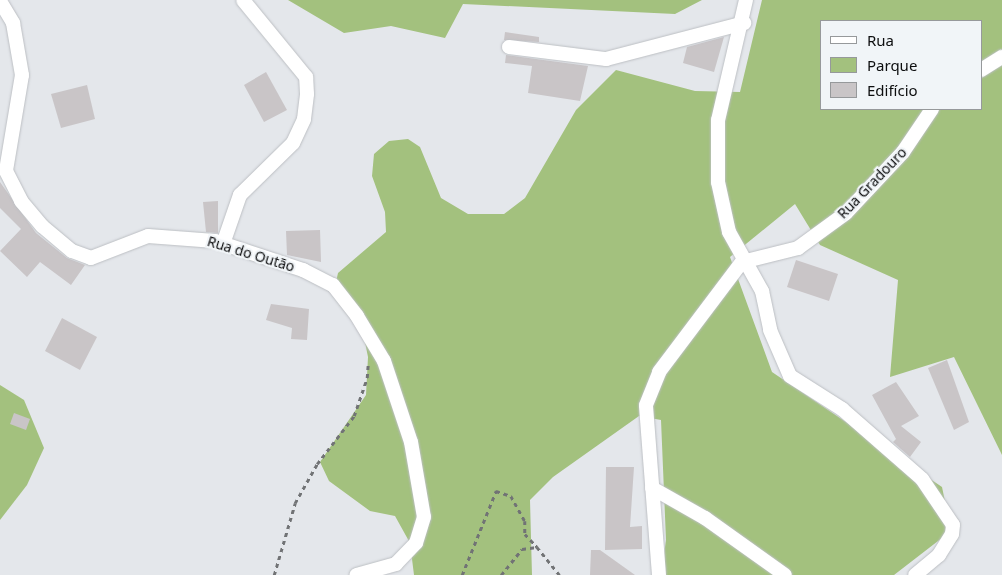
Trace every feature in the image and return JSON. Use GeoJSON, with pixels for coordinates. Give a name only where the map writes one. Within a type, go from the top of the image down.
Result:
{"type":"FeatureCollection","features":[{"type":"Feature","properties":{"kind":"street"},"geometry":{"type":"LineString","coordinates":[[223,244],[240,195],[293,143],[304,119],[306,77],[243,0]]}},
{"type":"Feature","properties":{"kind":"street"},"geometry":{"type":"LineString","coordinates":[[746,0],[744,23],[718,120],[718,182],[729,232],[742,262],[762,291],[770,330],[790,376],[842,409],[922,479],[953,525],[952,534],[939,555],[916,575]]}},
{"type":"Feature","properties":{"kind":"street","name":"Rua do Outão"},"geometry":{"type":"LineString","coordinates":[[0,1],[13,23],[22,76],[6,170],[21,201],[42,226],[72,251],[91,258],[148,236],[166,234],[223,244],[304,270],[333,285],[384,361],[411,442],[424,517],[416,543],[396,564],[356,575]]}},
{"type":"Feature","properties":{"kind":"street"},"geometry":{"type":"LineString","coordinates":[[509,47],[606,59],[744,23]]}},
{"type":"Feature","properties":{"kind":"street"},"geometry":{"type":"LineString","coordinates":[[982,69],[1002,57]]}},
{"type":"Feature","properties":{"kind":"street","name":"Rua Gradouro"},"geometry":{"type":"LineString","coordinates":[[742,262],[798,248],[846,214],[903,152],[931,110]]}},
{"type":"Feature","properties":{"kind":"street"},"geometry":{"type":"LineString","coordinates":[[659,575],[659,533],[652,488],[646,405],[659,372],[742,262]]}},
{"type":"Feature","properties":{"kind":"street"},"geometry":{"type":"LineString","coordinates":[[652,488],[705,518],[785,575]]}},
{"type":"Feature","properties":{"kind":"path"},"geometry":{"type":"LineString","coordinates":[[274,575],[295,503],[318,464],[354,416],[368,378],[368,354]]}},
{"type":"Feature","properties":{"kind":"path"},"geometry":{"type":"LineString","coordinates":[[462,575],[496,491],[511,496],[526,522],[525,534],[560,575]]}},
{"type":"Feature","properties":{"kind":"path"},"geometry":{"type":"LineString","coordinates":[[502,575],[522,549],[537,547]]}},
{"type":"Feature","properties":{"kind":"green space"},"geometry":{"type":"Polygon","coordinates":[[[288,0],[702,0],[675,14],[463,4],[445,38],[391,26],[344,33],[288,0]]]}},
{"type":"Feature","properties":{"kind":"green space"},"geometry":{"type":"Polygon","coordinates":[[[762,0],[1002,0],[1002,455],[954,357],[890,377],[898,280],[820,245],[795,204],[730,257],[772,372],[942,487],[951,531],[894,575],[661,575],[666,540],[661,420],[639,416],[553,477],[530,500],[532,575],[414,575],[410,543],[395,516],[370,511],[329,481],[320,462],[366,395],[368,357],[363,332],[334,291],[338,273],[386,232],[385,212],[372,176],[374,154],[389,141],[408,139],[420,147],[441,198],[468,214],[504,214],[525,198],[576,110],[616,70],[695,91],[740,92],[762,0]]]}},
{"type":"Feature","properties":{"kind":"green space"},"geometry":{"type":"Polygon","coordinates":[[[0,385],[24,400],[44,448],[27,485],[0,520],[0,385]]]}},
{"type":"Feature","properties":{"kind":"building"},"geometry":{"type":"Polygon","coordinates":[[[505,32],[539,37],[539,42],[504,40],[505,32]]]}},
{"type":"Feature","properties":{"kind":"building"},"geometry":{"type":"Polygon","coordinates":[[[724,37],[714,72],[683,63],[687,47],[724,37]]]}},
{"type":"Feature","properties":{"kind":"building"},"geometry":{"type":"Polygon","coordinates":[[[506,55],[588,66],[580,101],[528,93],[532,66],[505,63],[506,55]]]}},
{"type":"Feature","properties":{"kind":"building"},"geometry":{"type":"Polygon","coordinates":[[[266,72],[287,110],[264,122],[244,85],[266,72]]]}},
{"type":"Feature","properties":{"kind":"building"},"geometry":{"type":"Polygon","coordinates":[[[87,85],[95,119],[61,128],[51,94],[87,85]]]}},
{"type":"Feature","properties":{"kind":"building"},"geometry":{"type":"Polygon","coordinates":[[[0,182],[36,233],[67,258],[85,265],[71,285],[40,262],[27,277],[0,251],[21,229],[0,208],[0,182]]]}},
{"type":"Feature","properties":{"kind":"building"},"geometry":{"type":"Polygon","coordinates":[[[218,201],[218,233],[206,232],[203,202],[218,201]]]}},
{"type":"Feature","properties":{"kind":"building"},"geometry":{"type":"Polygon","coordinates":[[[320,230],[321,262],[287,255],[286,231],[320,230]]]}},
{"type":"Feature","properties":{"kind":"building"},"geometry":{"type":"Polygon","coordinates":[[[796,260],[838,274],[829,301],[787,287],[796,260]]]}},
{"type":"Feature","properties":{"kind":"building"},"geometry":{"type":"Polygon","coordinates":[[[271,304],[309,309],[307,340],[291,339],[292,328],[266,320],[271,304]]]}},
{"type":"Feature","properties":{"kind":"building"},"geometry":{"type":"Polygon","coordinates":[[[62,318],[97,337],[80,370],[45,351],[62,318]]]}},
{"type":"Feature","properties":{"kind":"building"},"geometry":{"type":"Polygon","coordinates":[[[947,360],[969,422],[954,430],[928,368],[947,360]]]}},
{"type":"Feature","properties":{"kind":"building"},"geometry":{"type":"Polygon","coordinates":[[[896,382],[919,416],[901,426],[921,442],[910,457],[893,442],[896,439],[872,395],[896,382]]]}},
{"type":"Feature","properties":{"kind":"building"},"geometry":{"type":"Polygon","coordinates":[[[14,413],[30,419],[26,430],[10,424],[14,413]]]}},
{"type":"Feature","properties":{"kind":"building"},"geometry":{"type":"Polygon","coordinates":[[[606,467],[634,467],[630,527],[642,526],[642,549],[605,550],[606,467]]]}},
{"type":"Feature","properties":{"kind":"building"},"geometry":{"type":"Polygon","coordinates":[[[591,550],[600,550],[635,575],[590,575],[591,550]]]}}]}
